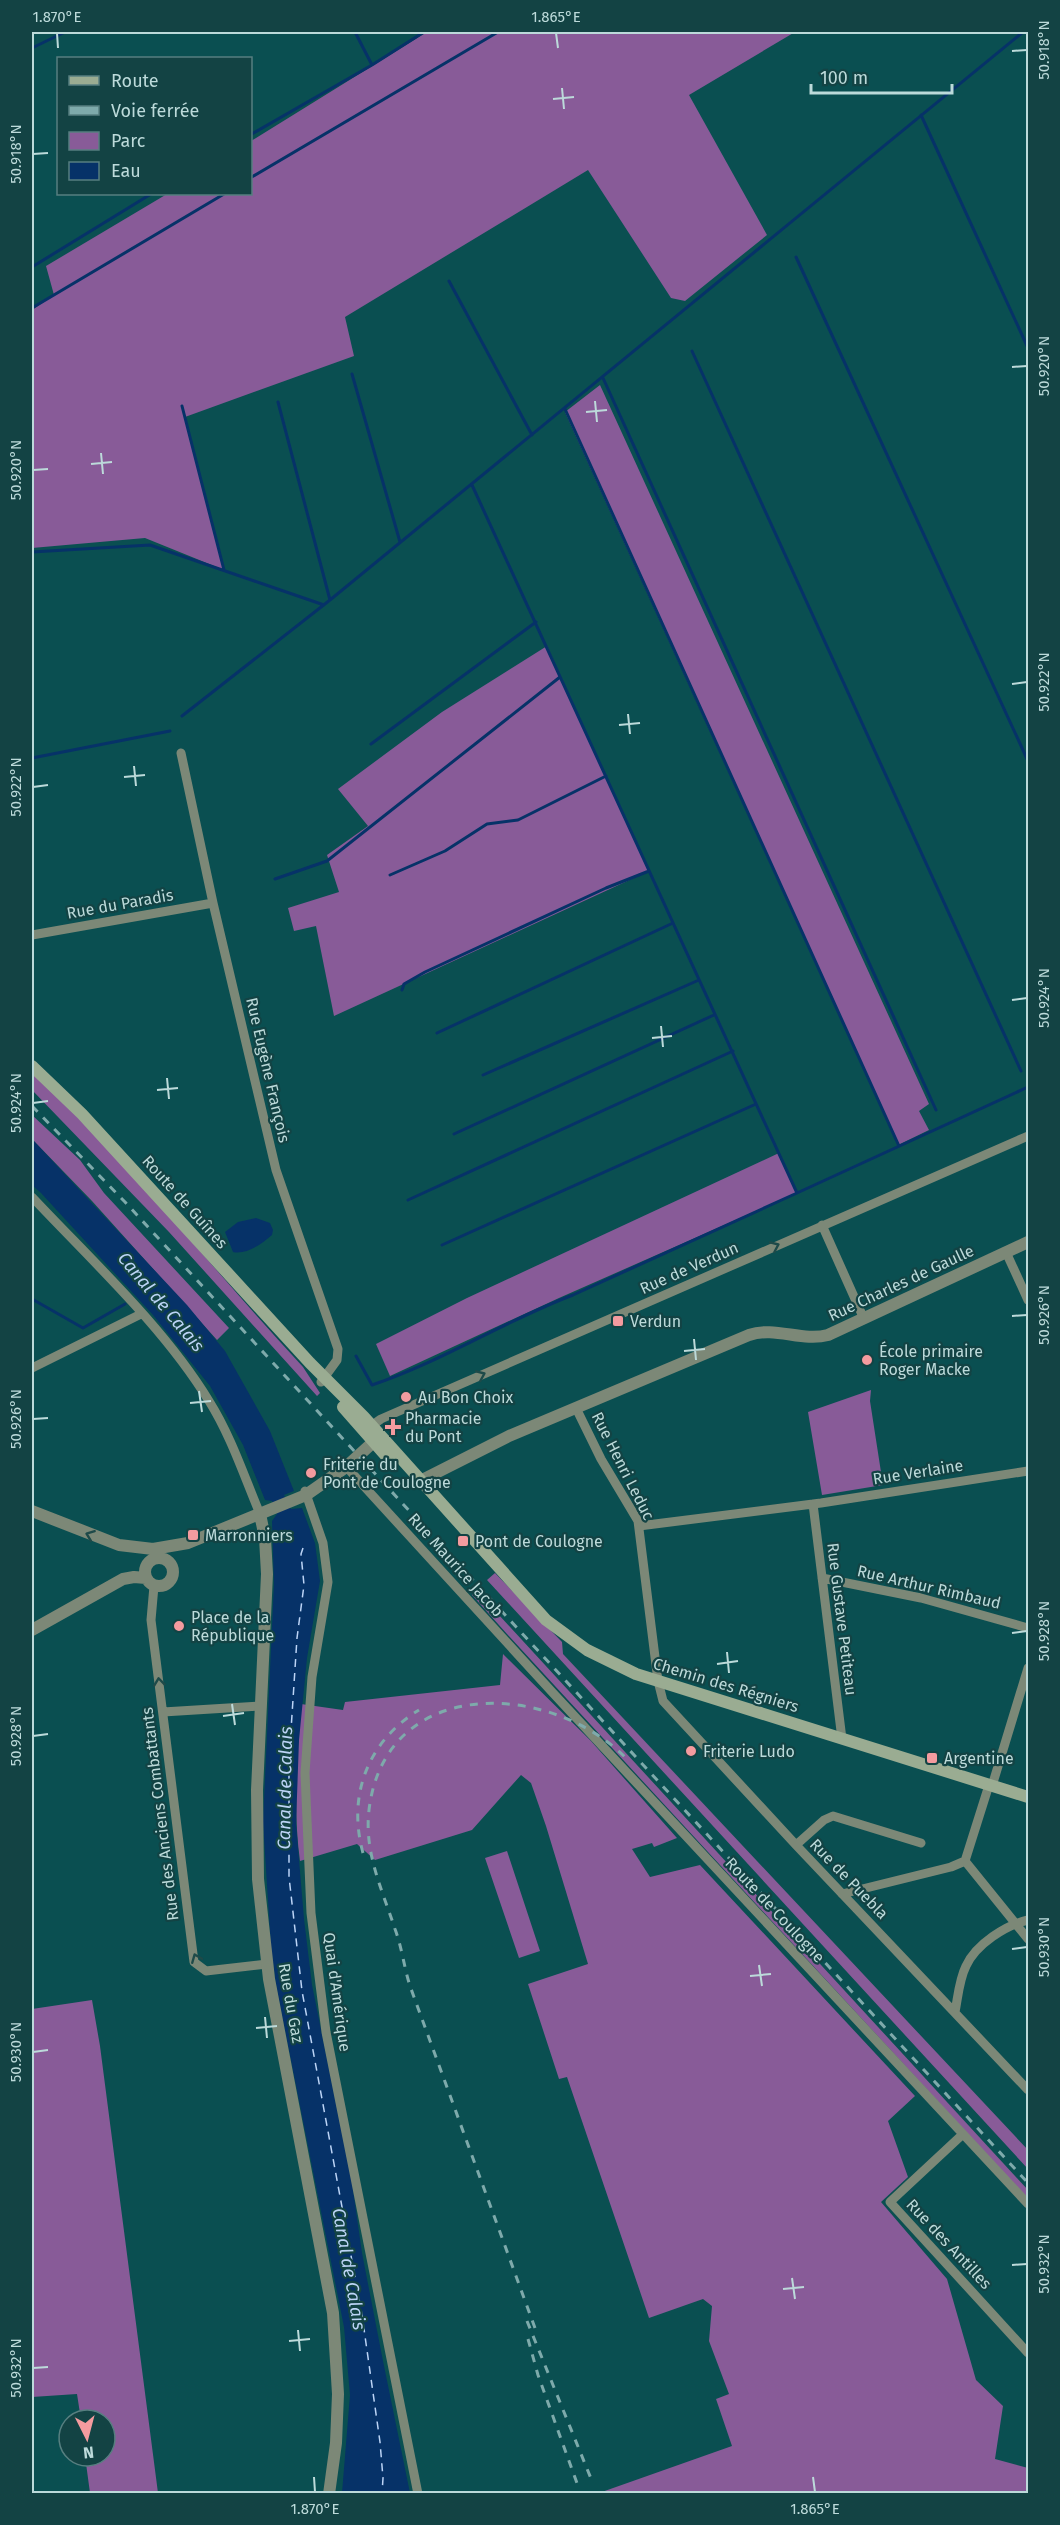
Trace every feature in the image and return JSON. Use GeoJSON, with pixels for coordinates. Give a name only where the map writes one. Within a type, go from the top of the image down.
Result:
{"type":"FeatureCollection","features":[{"type":"Feature","properties":{"kind":"main road","name":"Route de Guînes"},"geometry":{"type":"LineString","coordinates":[[32,1066],[91,1124],[372,1433]]}},
{"type":"Feature","properties":{"kind":"main road","name":"Chemin des Régniers"},"geometry":{"type":"LineString","coordinates":[[372,1433],[420,1481],[557,1630],[605,1660],[658,1681],[1029,1797]]}},
{"type":"Feature","properties":{"kind":"main road","name":"Chemin des Régniers"},"geometry":{"type":"LineString","coordinates":[[372,1433],[428,1503],[459,1526]]}},
{"type":"Feature","properties":{"kind":"street","name":"Rue Eugène François"},"geometry":{"type":"LineString","coordinates":[[181,753],[213,903],[276,1170],[338,1349],[338,1360],[323,1380]]}},
{"type":"Feature","properties":{"kind":"street","name":"Rue du Paradis"},"geometry":{"type":"LineString","coordinates":[[32,935],[213,903]]}},
{"type":"Feature","properties":{"kind":"street","name":"Rue de Verdun"},"geometry":{"type":"LineString","coordinates":[[372,1433],[381,1419],[1029,1136]]}},
{"type":"Feature","properties":{"kind":"street"},"geometry":{"type":"LineString","coordinates":[[32,1197],[141,1314],[191,1373],[209,1400],[264,1512]]}},
{"type":"Feature","properties":{"kind":"street"},"geometry":{"type":"LineString","coordinates":[[822,1225],[864,1319]]}},
{"type":"Feature","properties":{"kind":"street","name":"Rue Charles de Gaulle"},"geometry":{"type":"LineString","coordinates":[[420,1481],[500,1440],[754,1334],[767,1332],[818,1337],[864,1319],[1029,1242]]}},
{"type":"Feature","properties":{"kind":"street"},"geometry":{"type":"LineString","coordinates":[[1006,1252],[1029,1300]]}},
{"type":"Feature","properties":{"kind":"street"},"geometry":{"type":"LineString","coordinates":[[32,1368],[141,1314]]}},
{"type":"Feature","properties":{"kind":"street","name":"Rue Henri Leduc"},"geometry":{"type":"LineString","coordinates":[[576,1407],[639,1526],[658,1681]]}},
{"type":"Feature","properties":{"kind":"street"},"geometry":{"type":"LineString","coordinates":[[150,1582],[144,1571],[146,1564],[162,1559],[188,1543],[302,1495],[344,1464],[372,1433]]}},
{"type":"Feature","properties":{"kind":"street","name":"Rue Maurice Jacob"},"geometry":{"type":"LineString","coordinates":[[344,1464],[500,1635]]}},
{"type":"Feature","properties":{"kind":"street","name":"Rue Verlaine"},"geometry":{"type":"LineString","coordinates":[[639,1526],[813,1504],[1029,1471]]}},
{"type":"Feature","properties":{"kind":"street","name":"Quai d'Amérique"},"geometry":{"type":"LineString","coordinates":[[302,1495],[323,1543],[328,1582],[314,1666],[306,1745],[307,1856],[312,1934],[326,2032],[418,2493]]}},
{"type":"Feature","properties":{"kind":"street","name":"Rue Gustave Petiteau"},"geometry":{"type":"LineString","coordinates":[[813,1504],[842,1739]]}},
{"type":"Feature","properties":{"kind":"street"},"geometry":{"type":"LineString","coordinates":[[32,1512],[162,1559],[173,1569],[172,1578],[166,1585],[134,1577],[123,1579],[32,1630]]}},
{"type":"Feature","properties":{"kind":"street","name":"Rue du Gaz"},"geometry":{"type":"LineString","coordinates":[[264,1512],[267,1574],[257,1835],[260,1901],[267,1964],[333,2313],[338,2403],[336,2443],[329,2493]]}},
{"type":"Feature","properties":{"kind":"street"},"geometry":{"type":"LineString","coordinates":[[119,1545],[153,1549],[188,1543]]}},
{"type":"Feature","properties":{"kind":"street","name":"Rue Arthur Rimbaud"},"geometry":{"type":"LineString","coordinates":[[822,1578],[921,1598],[1029,1628]]}},
{"type":"Feature","properties":{"kind":"street","name":"Rue des Anciens Combattants"},"geometry":{"type":"LineString","coordinates":[[150,1582],[151,1614],[194,1962],[206,1971],[267,1964]]}},
{"type":"Feature","properties":{"kind":"street","name":"Route de Coulogne"},"geometry":{"type":"LineString","coordinates":[[500,1635],[1029,2204]]}},
{"type":"Feature","properties":{"kind":"street"},"geometry":{"type":"LineString","coordinates":[[842,1894],[951,1867],[965,1861],[1029,1668]]}},
{"type":"Feature","properties":{"kind":"street","name":"Rue de Puebla"},"geometry":{"type":"LineString","coordinates":[[658,1681],[661,1696],[666,1705],[1029,2090]]}},
{"type":"Feature","properties":{"kind":"street"},"geometry":{"type":"LineString","coordinates":[[163,1712],[261,1706]]}},
{"type":"Feature","properties":{"kind":"street"},"geometry":{"type":"LineString","coordinates":[[796,1845],[824,1820],[833,1816],[921,1843]]}},
{"type":"Feature","properties":{"kind":"street"},"geometry":{"type":"LineString","coordinates":[[965,1861],[1014,1924],[1029,1939]]}},
{"type":"Feature","properties":{"kind":"street"},"geometry":{"type":"LineString","coordinates":[[955,2012],[962,1976],[970,1959],[985,1944],[1014,1924],[1029,1920]]}},
{"type":"Feature","properties":{"kind":"street","name":"Rue des Antilles"},"geometry":{"type":"LineString","coordinates":[[963,2134],[890,2202],[1029,2353]]}},
{"type":"Feature","properties":{"kind":"green space"},"geometry":{"type":"Polygon","coordinates":[[[427,32],[795,32],[689,95],[767,235],[685,301],[671,298],[588,170],[345,317],[354,356],[185,417],[224,570],[145,538],[32,548],[32,310],[54,295],[46,266],[165,195],[252,195],[252,140],[427,32]]]}},
{"type":"Feature","properties":{"kind":"green space"},"geometry":{"type":"Polygon","coordinates":[[[600,385],[929,1104],[919,1111],[929,1130],[898,1145],[565,412],[600,385]]]}},
{"type":"Feature","properties":{"kind":"green space"},"geometry":{"type":"Polygon","coordinates":[[[547,646],[649,871],[334,1016],[316,926],[294,931],[288,908],[339,892],[327,855],[368,826],[338,789],[442,712],[547,646]]]}},
{"type":"Feature","properties":{"kind":"green space"},"geometry":{"type":"Polygon","coordinates":[[[32,1073],[103,1143],[303,1367],[320,1393],[317,1396],[169,1232],[32,1090],[32,1073]]]}},
{"type":"Feature","properties":{"kind":"green space"},"geometry":{"type":"Polygon","coordinates":[[[32,1115],[80,1160],[104,1193],[229,1328],[217,1340],[92,1201],[32,1139],[32,1115]]]}},
{"type":"Feature","properties":{"kind":"green space"},"geometry":{"type":"Polygon","coordinates":[[[779,1153],[797,1193],[559,1298],[390,1376],[376,1344],[467,1298],[779,1153]]]}},
{"type":"Feature","properties":{"kind":"green space"},"geometry":{"type":"Polygon","coordinates":[[[871,1390],[870,1401],[883,1485],[822,1495],[808,1412],[871,1390]]]}},
{"type":"Feature","properties":{"kind":"green space"},"geometry":{"type":"Polygon","coordinates":[[[495,1573],[562,1642],[563,1654],[1028,2150],[1028,2169],[487,1580],[495,1573]]]}},
{"type":"Feature","properties":{"kind":"green space"},"geometry":{"type":"Polygon","coordinates":[[[476,1590],[1028,2190],[1028,2199],[507,1634],[472,1595],[476,1590]]]}},
{"type":"Feature","properties":{"kind":"green space"},"geometry":{"type":"Polygon","coordinates":[[[503,1654],[591,1741],[677,1838],[654,1847],[652,1843],[632,1849],[650,1877],[700,1865],[915,2096],[888,2121],[908,2177],[881,2202],[947,2279],[976,2380],[1003,2406],[995,2459],[1028,2468],[1028,2493],[599,2493],[732,2446],[716,2399],[729,2394],[709,2341],[712,2306],[703,2299],[649,2318],[567,2077],[559,2079],[528,1984],[588,1964],[531,1783],[521,1775],[472,1830],[375,1860],[357,1844],[300,1861],[296,1803],[301,1704],[343,1710],[345,1702],[500,1685],[503,1654]]]}},
{"type":"Feature","properties":{"kind":"green space"},"geometry":{"type":"Polygon","coordinates":[[[507,1851],[540,1951],[519,1958],[485,1858],[507,1851]]]}},
{"type":"Feature","properties":{"kind":"green space"},"geometry":{"type":"Polygon","coordinates":[[[92,2000],[100,2046],[158,2493],[90,2493],[87,2468],[117,2468],[117,2408],[79,2408],[77,2394],[32,2397],[32,2009],[92,2000]]]}},
{"type":"Feature","properties":{"kind":"water","name":"Canal de Calais"},"geometry":{"type":"Polygon","coordinates":[[[32,1139],[187,1305],[225,1351],[270,1431],[294,1491],[284,1495],[291,1509],[302,1508],[315,1543],[320,1581],[307,1658],[299,1740],[296,1824],[304,1919],[312,1985],[410,2493],[342,2493],[350,2395],[344,2327],[276,1985],[271,1947],[263,1822],[274,1584],[272,1521],[277,1514],[272,1501],[265,1500],[243,1445],[210,1386],[153,1315],[32,1185],[32,1139]]]}},
{"type":"Feature","properties":{"kind":"water"},"geometry":{"type":"Polygon","coordinates":[[[256,1218],[270,1223],[273,1230],[272,1235],[248,1250],[233,1252],[225,1232],[238,1222],[256,1218]]]}},
{"type":"Feature","properties":{"kind":"waterway"},"geometry":{"type":"LineString","coordinates":[[32,48],[65,32]]}},
{"type":"Feature","properties":{"kind":"waterway"},"geometry":{"type":"LineString","coordinates":[[355,32],[372,65]]}},
{"type":"Feature","properties":{"kind":"waterway"},"geometry":{"type":"LineString","coordinates":[[252,134],[372,65],[424,32]]}},
{"type":"Feature","properties":{"kind":"waterway"},"geometry":{"type":"LineString","coordinates":[[252,177],[498,32]]}},
{"type":"Feature","properties":{"kind":"waterway"},"geometry":{"type":"LineString","coordinates":[[182,716],[330,600],[1023,32]]}},
{"type":"Feature","properties":{"kind":"waterway"},"geometry":{"type":"LineString","coordinates":[[921,115],[1028,348]]}},
{"type":"Feature","properties":{"kind":"waterway"},"geometry":{"type":"LineString","coordinates":[[32,267],[149,195]]}},
{"type":"Feature","properties":{"kind":"waterway"},"geometry":{"type":"LineString","coordinates":[[32,308],[222,195]]}},
{"type":"Feature","properties":{"kind":"waterway"},"geometry":{"type":"LineString","coordinates":[[796,257],[1028,761]]}},
{"type":"Feature","properties":{"kind":"waterway"},"geometry":{"type":"LineString","coordinates":[[449,281],[532,435]]}},
{"type":"Feature","properties":{"kind":"waterway"},"geometry":{"type":"LineString","coordinates":[[692,351],[1021,1071]]}},
{"type":"Feature","properties":{"kind":"waterway"},"geometry":{"type":"LineString","coordinates":[[352,374],[400,542]]}},
{"type":"Feature","properties":{"kind":"waterway"},"geometry":{"type":"LineString","coordinates":[[603,378],[936,1110]]}},
{"type":"Feature","properties":{"kind":"waterway"},"geometry":{"type":"LineString","coordinates":[[278,402],[330,600]]}},
{"type":"Feature","properties":{"kind":"waterway"},"geometry":{"type":"LineString","coordinates":[[182,406],[224,570]]}},
{"type":"Feature","properties":{"kind":"waterway"},"geometry":{"type":"LineString","coordinates":[[565,409],[899,1146]]}},
{"type":"Feature","properties":{"kind":"waterway"},"geometry":{"type":"LineString","coordinates":[[356,1356],[372,1385],[398,1376],[547,1305],[797,1193],[472,485]]}},
{"type":"Feature","properties":{"kind":"waterway"},"geometry":{"type":"LineString","coordinates":[[32,552],[150,545],[324,605]]}},
{"type":"Feature","properties":{"kind":"waterway"},"geometry":{"type":"LineString","coordinates":[[371,744],[536,622]]}},
{"type":"Feature","properties":{"kind":"waterway"},"geometry":{"type":"LineString","coordinates":[[275,879],[327,861],[560,677]]}},
{"type":"Feature","properties":{"kind":"waterway"},"geometry":{"type":"LineString","coordinates":[[32,758],[170,731]]}},
{"type":"Feature","properties":{"kind":"waterway"},"geometry":{"type":"LineString","coordinates":[[390,875],[445,851],[487,824],[518,820],[606,776]]}},
{"type":"Feature","properties":{"kind":"waterway"},"geometry":{"type":"LineString","coordinates":[[402,990],[404,984],[425,972],[606,888],[649,871]]}},
{"type":"Feature","properties":{"kind":"waterway"},"geometry":{"type":"LineString","coordinates":[[437,1033],[673,923]]}},
{"type":"Feature","properties":{"kind":"waterway"},"geometry":{"type":"LineString","coordinates":[[483,1075],[699,980]]}},
{"type":"Feature","properties":{"kind":"waterway"},"geometry":{"type":"LineString","coordinates":[[454,1134],[714,1015]]}},
{"type":"Feature","properties":{"kind":"waterway"},"geometry":{"type":"LineString","coordinates":[[408,1200],[733,1051]]}},
{"type":"Feature","properties":{"kind":"waterway"},"geometry":{"type":"LineString","coordinates":[[797,1193],[1028,1087]]}},
{"type":"Feature","properties":{"kind":"waterway"},"geometry":{"type":"LineString","coordinates":[[442,1245],[756,1104]]}},
{"type":"Feature","properties":{"kind":"waterway"},"geometry":{"type":"LineString","coordinates":[[32,1299],[83,1328],[125,1304]]}},
{"type":"Feature","properties":{"kind":"ferry route"},"geometry":{"type":"LineString","coordinates":[[303,1548],[301,1554],[304,1585],[297,1638],[289,1761],[289,1877],[302,1991],[362,2315],[380,2442],[382,2494]]}},
{"type":"Feature","properties":{"kind":"railway"},"geometry":{"type":"LineString","coordinates":[[32,1106],[125,1202],[1028,2183]]}},
{"type":"Feature","properties":{"kind":"railway"},"geometry":{"type":"LineString","coordinates":[[535,2328],[410,1986],[372,1856],[368,1826],[369,1810],[381,1766],[405,1734],[436,1714],[474,1704],[514,1705],[554,1714],[592,1732],[625,1757]]}},
{"type":"Feature","properties":{"kind":"railway"},"geometry":{"type":"LineString","coordinates":[[363,1853],[358,1811],[360,1790],[366,1771],[386,1737],[419,1710]]}},
{"type":"Feature","properties":{"kind":"railway"},"geometry":{"type":"LineString","coordinates":[[527,2321],[592,2481]]}},
{"type":"Feature","properties":{"kind":"railway"},"geometry":{"type":"LineString","coordinates":[[528,2339],[538,2375],[578,2486]]}},
{"type":"Feature","properties":{"kind":"place","name":"Verdun"},"geometry":{"type":"Point","coordinates":[618,1321]}},
{"type":"Feature","properties":{"kind":"place","name":"École primaire Roger Macke"},"geometry":{"type":"Point","coordinates":[867,1360]}},
{"type":"Feature","properties":{"kind":"place","name":"Au Bon Choix"},"geometry":{"type":"Point","coordinates":[406,1397]}},
{"type":"Feature","properties":{"kind":"place","name":"Pharmacie du Pont"},"geometry":{"type":"Point","coordinates":[393,1427]}},
{"type":"Feature","properties":{"kind":"place","name":"Friterie du Pont de Coulogne"},"geometry":{"type":"Point","coordinates":[311,1473]}},
{"type":"Feature","properties":{"kind":"place","name":"Marronniers"},"geometry":{"type":"Point","coordinates":[193,1535]}},
{"type":"Feature","properties":{"kind":"place","name":"Pont de Coulogne"},"geometry":{"type":"Point","coordinates":[463,1541]}},
{"type":"Feature","properties":{"kind":"place","name":"Place de la République"},"geometry":{"type":"Point","coordinates":[179,1626]}},
{"type":"Feature","properties":{"kind":"place","name":"Friterie Ludo"},"geometry":{"type":"Point","coordinates":[691,1751]}},
{"type":"Feature","properties":{"kind":"place","name":"Argentine"},"geometry":{"type":"Point","coordinates":[932,1758]}}]}
